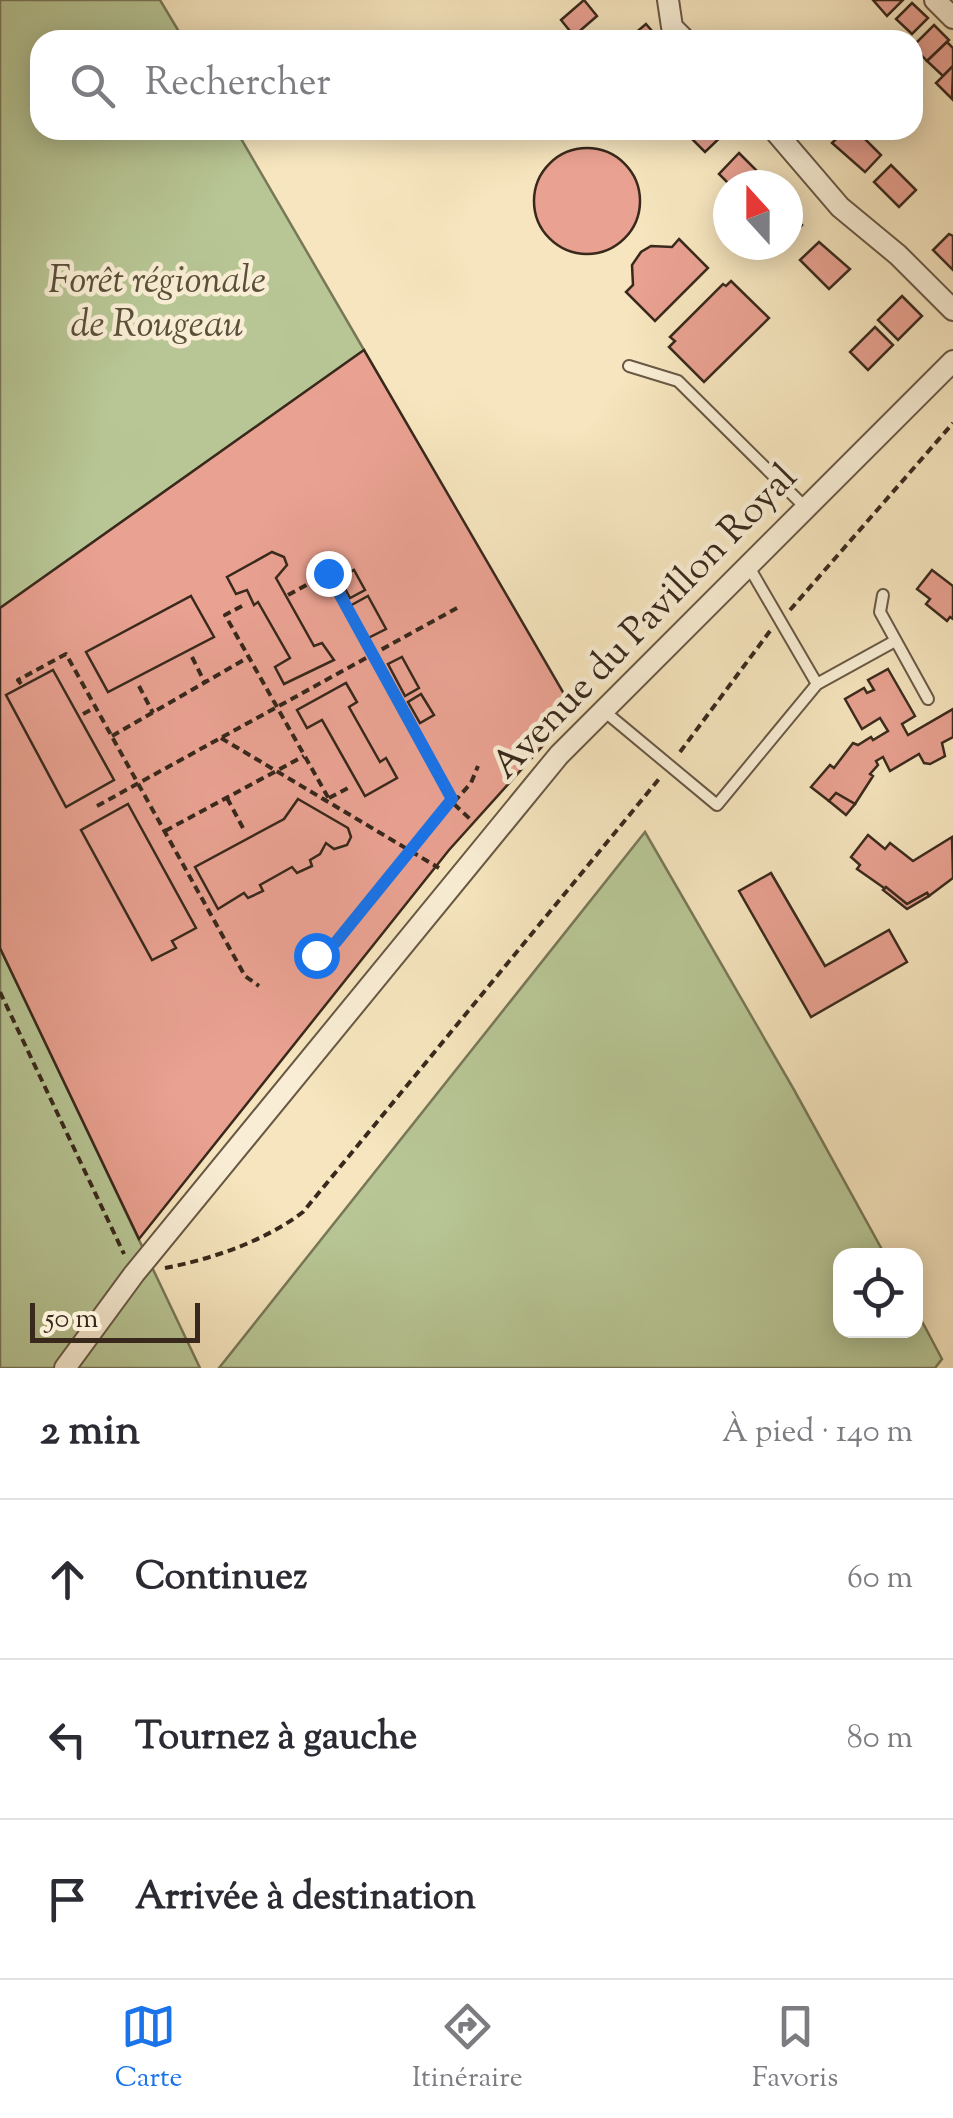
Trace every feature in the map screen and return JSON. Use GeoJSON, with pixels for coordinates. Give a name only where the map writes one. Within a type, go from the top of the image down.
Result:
{"type":"FeatureCollection","features":[{"type":"Feature","properties":{"kind":"street"},"geometry":{"type":"LineString","coordinates":[[668,0],[675,30]]}},
{"type":"Feature","properties":{"kind":"street"},"geometry":{"type":"LineString","coordinates":[[934,0],[953,18]]}},
{"type":"Feature","properties":{"kind":"street"},"geometry":{"type":"LineString","coordinates":[[783,140],[840,207],[898,255],[953,310]]}},
{"type":"Feature","properties":{"kind":"street","name":"Avenue du Pavillon Royal"},"geometry":{"type":"LineString","coordinates":[[65,1368],[134,1274],[523,796],[953,361]]}},
{"type":"Feature","properties":{"kind":"lane"},"geometry":{"type":"LineString","coordinates":[[629,366],[678,382],[806,508]]}},
{"type":"Feature","properties":{"kind":"lane"},"geometry":{"type":"LineString","coordinates":[[748,566],[817,684]]}},
{"type":"Feature","properties":{"kind":"lane"},"geometry":{"type":"LineString","coordinates":[[883,596],[880,612],[928,699]]}},
{"type":"Feature","properties":{"kind":"lane"},"geometry":{"type":"LineString","coordinates":[[604,710],[716,805],[817,684],[894,641]]}},
{"type":"Feature","properties":{"kind":"path"},"geometry":{"type":"LineString","coordinates":[[0,992],[134,1274],[190,1263],[280,1230],[303,1212],[670,765],[779,619],[953,423]]}},
{"type":"Feature","properties":{"kind":"path"},"geometry":{"type":"LineString","coordinates":[[288,595],[328,573],[453,801],[470,819]]}},
{"type":"Feature","properties":{"kind":"path"},"geometry":{"type":"LineString","coordinates":[[242,606],[225,615],[327,800]]}},
{"type":"Feature","properties":{"kind":"path"},"geometry":{"type":"LineString","coordinates":[[97,806],[457,608]]}},
{"type":"Feature","properties":{"kind":"path"},"geometry":{"type":"LineString","coordinates":[[21,684],[18,680],[66,654],[245,976],[259,986]]}},
{"type":"Feature","properties":{"kind":"path"},"geometry":{"type":"LineString","coordinates":[[192,657],[205,683]]}},
{"type":"Feature","properties":{"kind":"path"},"geometry":{"type":"LineString","coordinates":[[112,736],[250,658]]}},
{"type":"Feature","properties":{"kind":"path"},"geometry":{"type":"LineString","coordinates":[[139,686],[152,712]]}},
{"type":"Feature","properties":{"kind":"path"},"geometry":{"type":"LineString","coordinates":[[83,714],[96,707]]}},
{"type":"Feature","properties":{"kind":"path"},"geometry":{"type":"LineString","coordinates":[[221,738],[439,868]]}},
{"type":"Feature","properties":{"kind":"path"},"geometry":{"type":"LineString","coordinates":[[165,831],[304,756]]}},
{"type":"Feature","properties":{"kind":"path"},"geometry":{"type":"LineString","coordinates":[[316,955],[336,942],[408,852],[471,782],[478,766]]}},
{"type":"Feature","properties":{"kind":"path"},"geometry":{"type":"LineString","coordinates":[[327,800],[352,786]]}},
{"type":"Feature","properties":{"kind":"path"},"geometry":{"type":"LineString","coordinates":[[227,798],[243,828]]}},
{"type":"Feature","properties":{"kind":"green space","name":"Forêt régionale de Rougeau"},"geometry":{"type":"Polygon","coordinates":[[[0,0],[160,0],[178,30],[30,30],[30,140],[242,140],[364,350],[0,608],[0,0]]]}},
{"type":"Feature","properties":{"kind":"green space"},"geometry":{"type":"Polygon","coordinates":[[[645,832],[881,1248],[833,1248],[833,1338],[923,1338],[923,1323],[942,1359],[935,1368],[219,1368],[645,832]]]}},
{"type":"Feature","properties":{"kind":"green space"},"geometry":{"type":"Polygon","coordinates":[[[0,948],[200,1368],[0,1368],[0,948]]]}},
{"type":"Feature","properties":{"kind":"building"},"geometry":{"type":"Polygon","coordinates":[[[584,0],[597,16],[581,30],[569,30],[561,20],[584,0]]]}},
{"type":"Feature","properties":{"kind":"building"},"geometry":{"type":"Polygon","coordinates":[[[873,0],[903,0],[887,16],[873,0]]]}},
{"type":"Feature","properties":{"kind":"building"},"geometry":{"type":"Polygon","coordinates":[[[912,3],[928,18],[916,30],[908,30],[896,19],[912,3]]]}},
{"type":"Feature","properties":{"kind":"building"},"geometry":{"type":"Polygon","coordinates":[[[934,25],[949,40],[927,61],[923,57],[923,36],[934,25]]]}},
{"type":"Feature","properties":{"kind":"building"},"geometry":{"type":"Polygon","coordinates":[[[947,42],[953,48],[953,66],[943,76],[927,61],[947,42]]]}},
{"type":"Feature","properties":{"kind":"building"},"geometry":{"type":"Polygon","coordinates":[[[953,69],[952,99],[936,83],[953,69]]]}},
{"type":"Feature","properties":{"kind":"building"},"geometry":{"type":"Polygon","coordinates":[[[693,140],[718,140],[705,152],[693,140]]]}},
{"type":"Feature","properties":{"kind":"building"},"geometry":{"type":"Polygon","coordinates":[[[866,140],[881,155],[865,172],[832,143],[866,140]]]}},
{"type":"Feature","properties":{"kind":"building"},"geometry":{"type":"Polygon","coordinates":[[[587,148],[607,152],[625,163],[636,181],[640,201],[636,221],[625,239],[607,250],[587,254],[567,250],[549,239],[538,221],[534,201],[538,181],[549,163],[567,152],[587,148]]]}},
{"type":"Feature","properties":{"kind":"building"},"geometry":{"type":"Polygon","coordinates":[[[739,153],[756,170],[723,170],[739,153]]]}},
{"type":"Feature","properties":{"kind":"building"},"geometry":{"type":"Polygon","coordinates":[[[891,165],[916,190],[899,207],[874,182],[891,165]]]}},
{"type":"Feature","properties":{"kind":"building"},"geometry":{"type":"Polygon","coordinates":[[[949,234],[953,236],[953,270],[933,250],[949,234]]]}},
{"type":"Feature","properties":{"kind":"building"},"geometry":{"type":"Polygon","coordinates":[[[679,239],[708,268],[655,321],[626,292],[633,285],[632,265],[651,246],[672,247],[679,239]]]}},
{"type":"Feature","properties":{"kind":"building"},"geometry":{"type":"Polygon","coordinates":[[[819,242],[850,269],[829,289],[800,260],[819,242]]]}},
{"type":"Feature","properties":{"kind":"building"},"geometry":{"type":"Polygon","coordinates":[[[731,281],[769,318],[704,382],[669,347],[675,341],[670,337],[723,284],[731,281]]]}},
{"type":"Feature","properties":{"kind":"building"},"geometry":{"type":"Polygon","coordinates":[[[902,296],[922,316],[898,340],[878,320],[902,296]]]}},
{"type":"Feature","properties":{"kind":"building"},"geometry":{"type":"Polygon","coordinates":[[[875,327],[893,345],[868,370],[850,352],[875,327]]]}},
{"type":"Feature","properties":{"kind":"building"},"geometry":{"type":"Polygon","coordinates":[[[364,350],[574,711],[449,850],[139,1239],[0,948],[0,608],[364,350]]]}},
{"type":"Feature","properties":{"kind":"building"},"geometry":{"type":"Polygon","coordinates":[[[272,552],[284,557],[287,565],[276,578],[314,646],[322,643],[334,660],[284,684],[275,667],[290,658],[258,602],[254,605],[247,590],[236,594],[227,577],[272,552]]]}},
{"type":"Feature","properties":{"kind":"building"},"geometry":{"type":"Polygon","coordinates":[[[354,570],[365,590],[350,598],[339,577],[354,570]]]}},
{"type":"Feature","properties":{"kind":"building"},"geometry":{"type":"Polygon","coordinates":[[[932,570],[953,586],[953,619],[947,621],[926,604],[930,599],[917,589],[932,570]]]}},
{"type":"Feature","properties":{"kind":"building"},"geometry":{"type":"Polygon","coordinates":[[[191,596],[214,637],[108,692],[86,652],[191,596]]]}},
{"type":"Feature","properties":{"kind":"building"},"geometry":{"type":"Polygon","coordinates":[[[368,596],[386,629],[366,639],[348,607],[368,596]]]}},
{"type":"Feature","properties":{"kind":"building"},"geometry":{"type":"Polygon","coordinates":[[[402,657],[419,688],[405,696],[388,664],[402,657]]]}},
{"type":"Feature","properties":{"kind":"building"},"geometry":{"type":"Polygon","coordinates":[[[888,669],[915,716],[902,724],[908,735],[953,709],[953,737],[942,743],[945,756],[930,764],[924,763],[919,754],[890,771],[883,757],[876,761],[878,765],[870,774],[873,776],[855,804],[836,793],[829,801],[811,787],[830,765],[834,768],[853,743],[858,745],[871,737],[873,740],[888,731],[880,718],[862,729],[845,699],[864,688],[867,693],[874,690],[868,680],[888,669]]]}},
{"type":"Feature","properties":{"kind":"building"},"geometry":{"type":"Polygon","coordinates":[[[53,670],[114,780],[66,807],[6,695],[53,670]]]}},
{"type":"Feature","properties":{"kind":"building"},"geometry":{"type":"Polygon","coordinates":[[[346,683],[357,702],[349,707],[380,762],[386,758],[397,778],[365,796],[322,720],[307,728],[297,710],[346,683]]]}},
{"type":"Feature","properties":{"kind":"building"},"geometry":{"type":"Polygon","coordinates":[[[421,694],[434,715],[420,723],[408,702],[421,694]]]}},
{"type":"Feature","properties":{"kind":"building"},"geometry":{"type":"Polygon","coordinates":[[[836,793],[855,804],[846,815],[829,801],[836,793]]]}},
{"type":"Feature","properties":{"kind":"building"},"geometry":{"type":"Polygon","coordinates":[[[298,799],[348,828],[351,837],[347,845],[334,849],[326,843],[320,854],[310,860],[312,866],[297,873],[292,867],[260,885],[263,891],[248,898],[244,893],[218,909],[195,867],[284,819],[298,799]]]}},
{"type":"Feature","properties":{"kind":"building"},"geometry":{"type":"Polygon","coordinates":[[[128,804],[196,928],[172,941],[176,948],[152,960],[81,830],[128,804]]]}},
{"type":"Feature","properties":{"kind":"building"},"geometry":{"type":"Polygon","coordinates":[[[868,835],[885,849],[890,843],[913,861],[952,837],[953,878],[929,896],[927,893],[907,904],[857,869],[860,865],[851,857],[868,835]]]}},
{"type":"Feature","properties":{"kind":"building"},"geometry":{"type":"Polygon","coordinates":[[[771,873],[825,966],[889,930],[907,962],[811,1017],[739,891],[771,873]]]}},
{"type":"Feature","properties":{"kind":"building"},"geometry":{"type":"Polygon","coordinates":[[[886,887],[907,904],[927,893],[929,896],[907,909],[883,890],[886,887]]]}},
{"type":"Feature","properties":{"kind":"route"},"geometry":{"type":"LineString","coordinates":[[316,955],[336,942],[452,799],[328,573]]}}]}
